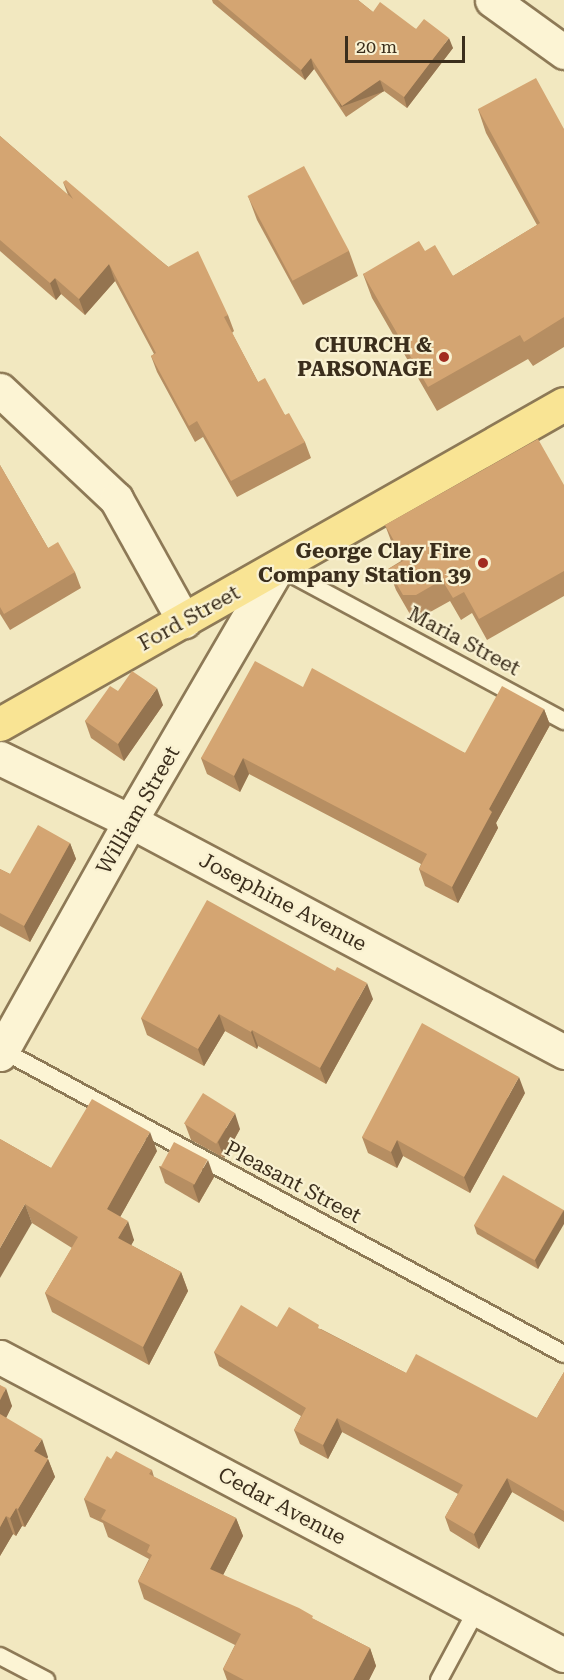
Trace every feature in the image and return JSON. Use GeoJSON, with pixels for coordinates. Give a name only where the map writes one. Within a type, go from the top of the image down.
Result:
{"type":"FeatureCollection","features":[{"type":"Feature","properties":{"kind":"main road","name":"Ford Street"},"geometry":{"type":"LineString","coordinates":[[0,724],[564,404]]}},
{"type":"Feature","properties":{"kind":"street"},"geometry":{"type":"LineString","coordinates":[[492,0],[561,46]]}},
{"type":"Feature","properties":{"kind":"street"},"geometry":{"type":"LineString","coordinates":[[0,390],[116,499],[184,621]]}},
{"type":"Feature","properties":{"kind":"street","name":"William Street"},"geometry":{"type":"LineString","coordinates":[[1,1051],[130,821],[279,567]]}},
{"type":"Feature","properties":{"kind":"street","name":"Josephine Avenue"},"geometry":{"type":"LineString","coordinates":[[0,758],[130,821],[564,1052]]}},
{"type":"Feature","properties":{"kind":"street","name":"Cedar Avenue"},"geometry":{"type":"LineString","coordinates":[[0,1357],[564,1655]]}},
{"type":"Feature","properties":{"kind":"lane","name":"Maria Street"},"geometry":{"type":"LineString","coordinates":[[279,567],[564,721]]}},
{"type":"Feature","properties":{"kind":"lane","name":"Pleasant Street"},"geometry":{"type":"LineString","coordinates":[[1,1051],[564,1354]]}},
{"type":"Feature","properties":{"kind":"lane"},"geometry":{"type":"LineString","coordinates":[[439,1680],[477,1609]]}},
{"type":"Feature","properties":{"kind":"lane"},"geometry":{"type":"LineString","coordinates":[[0,1656],[46,1680]]}},
{"type":"Feature","properties":{"kind":"building"},"geometry":{"type":"Polygon","coordinates":[[[218,0],[358,0],[373,12],[380,2],[416,29],[424,19],[449,38],[404,97],[380,80],[342,106],[311,58],[301,70],[218,0]]]}},
{"type":"Feature","properties":{"kind":"building"},"geometry":{"type":"Polygon","coordinates":[[[536,78],[564,129],[564,317],[524,342],[520,335],[428,387],[363,274],[419,241],[425,251],[435,245],[453,276],[540,223],[478,109],[536,78]]]}},
{"type":"Feature","properties":{"kind":"building"},"geometry":{"type":"Polygon","coordinates":[[[0,136],[73,199],[63,182],[66,180],[168,267],[198,251],[228,315],[224,317],[258,382],[265,378],[285,415],[289,413],[305,442],[231,481],[197,421],[189,426],[151,356],[156,353],[109,264],[79,299],[55,278],[50,283],[0,240],[0,136]]]}},
{"type":"Feature","properties":{"kind":"building","name":"CHURCH & PARSONAGE"},"geometry":{"type":"Polygon","coordinates":[[[304,166],[349,251],[293,281],[247,196],[304,166]]]}},
{"type":"Feature","properties":{"kind":"building","name":"George Clay Fire Company Station 39"},"geometry":{"type":"Polygon","coordinates":[[[538,439],[564,485],[564,571],[479,619],[464,592],[453,598],[442,580],[416,595],[403,595],[388,569],[405,560],[385,525],[538,439]]]}},
{"type":"Feature","properties":{"kind":"building"},"geometry":{"type":"Polygon","coordinates":[[[0,465],[48,548],[58,542],[75,572],[4,614],[0,607],[0,465]]]}},
{"type":"Feature","properties":{"kind":"building"},"geometry":{"type":"Polygon","coordinates":[[[255,661],[303,687],[312,668],[465,753],[502,686],[544,709],[489,809],[492,812],[452,887],[419,869],[427,854],[243,758],[234,776],[201,758],[255,661]]]}},
{"type":"Feature","properties":{"kind":"building"},"geometry":{"type":"Polygon","coordinates":[[[132,671],[157,688],[118,744],[85,721],[110,686],[118,691],[132,671]]]}},
{"type":"Feature","properties":{"kind":"building"},"geometry":{"type":"Polygon","coordinates":[[[38,825],[70,843],[24,926],[0,913],[0,869],[10,874],[38,825]]]}},
{"type":"Feature","properties":{"kind":"building"},"geometry":{"type":"Polygon","coordinates":[[[207,900],[335,971],[337,967],[367,983],[320,1068],[219,1014],[198,1049],[141,1018],[207,900]]]}},
{"type":"Feature","properties":{"kind":"building"},"geometry":{"type":"Polygon","coordinates":[[[422,1023],[519,1077],[464,1177],[397,1140],[391,1152],[362,1137],[422,1023]]]}},
{"type":"Feature","properties":{"kind":"building"},"geometry":{"type":"Polygon","coordinates":[[[203,1093],[235,1113],[216,1144],[184,1124],[203,1093]]]}},
{"type":"Feature","properties":{"kind":"building"},"geometry":{"type":"Polygon","coordinates":[[[92,1099],[150,1132],[107,1209],[128,1221],[118,1238],[181,1272],[143,1347],[45,1293],[78,1237],[25,1204],[0,1248],[0,1139],[51,1168],[92,1099]]]}},
{"type":"Feature","properties":{"kind":"building"},"geometry":{"type":"Polygon","coordinates":[[[174,1142],[208,1160],[194,1185],[161,1167],[174,1142]]]}},
{"type":"Feature","properties":{"kind":"building"},"geometry":{"type":"Polygon","coordinates":[[[503,1175],[564,1210],[535,1260],[474,1225],[503,1175]]]}},
{"type":"Feature","properties":{"kind":"building"},"geometry":{"type":"Polygon","coordinates":[[[241,1305],[277,1327],[289,1307],[319,1325],[318,1328],[406,1373],[416,1354],[537,1418],[564,1372],[564,1511],[507,1478],[474,1534],[445,1517],[463,1485],[337,1418],[323,1445],[294,1430],[306,1408],[214,1352],[241,1305]]]}},
{"type":"Feature","properties":{"kind":"building"},"geometry":{"type":"Polygon","coordinates":[[[0,1385],[6,1388],[0,1400],[0,1385]]]}},
{"type":"Feature","properties":{"kind":"building"},"geometry":{"type":"Polygon","coordinates":[[[0,1414],[42,1439],[34,1451],[48,1459],[18,1509],[16,1508],[10,1518],[6,1516],[0,1527],[0,1414]]]}},
{"type":"Feature","properties":{"kind":"building"},"geometry":{"type":"Polygon","coordinates":[[[116,1451],[152,1470],[149,1474],[236,1518],[210,1569],[299,1608],[313,1616],[312,1618],[370,1648],[353,1680],[244,1680],[223,1669],[241,1634],[138,1581],[152,1555],[147,1552],[150,1545],[101,1519],[106,1510],[84,1499],[107,1456],[111,1459],[116,1451]]]}},
{"type":"Feature","properties":{"kind":"place","name":"CHURCH & PARSONAGE"},"geometry":{"type":"Point","coordinates":[444,357]}},
{"type":"Feature","properties":{"kind":"place","name":"George Clay Fire Company Station 39"},"geometry":{"type":"Point","coordinates":[483,563]}}]}
